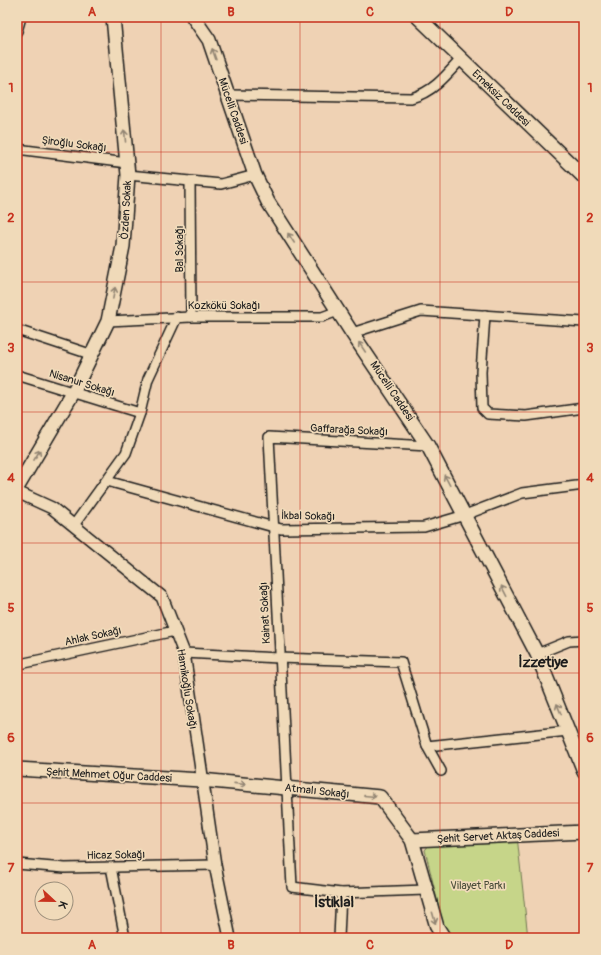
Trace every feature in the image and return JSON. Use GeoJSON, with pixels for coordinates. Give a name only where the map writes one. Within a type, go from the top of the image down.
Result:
{"type":"FeatureCollection","features":[{"type":"Feature","properties":{"kind":"main road","name":"Özden Sokak"},"geometry":{"type":"LineString","coordinates":[[17,488],[73,393],[93,355],[108,321],[124,246],[127,169],[113,17]]}},
{"type":"Feature","properties":{"kind":"main road","name":"Mücelli Caddesi"},"geometry":{"type":"LineString","coordinates":[[193,17],[209,40],[255,175],[268,202],[352,333],[428,446],[465,514],[537,654],[584,771]]}},
{"type":"Feature","properties":{"kind":"main road","name":"Emeksiz Caddesi"},"geometry":{"type":"LineString","coordinates":[[418,17],[584,177]]}},
{"type":"Feature","properties":{"kind":"main road","name":"Şehit Mehmet Oğur Caddesi"},"geometry":{"type":"LineString","coordinates":[[17,769],[201,780]]}},
{"type":"Feature","properties":{"kind":"main road","name":"Atmalı Sokağı"},"geometry":{"type":"LineString","coordinates":[[201,780],[380,797],[412,840]]}},
{"type":"Feature","properties":{"kind":"main road","name":"Şehit Servet Aktaş Caddesi"},"geometry":{"type":"LineString","coordinates":[[412,840],[584,832]]}},
{"type":"Feature","properties":{"kind":"main road"},"geometry":{"type":"LineString","coordinates":[[412,840],[437,927],[444,938]]}},
{"type":"Feature","properties":{"kind":"street"},"geometry":{"type":"LineString","coordinates":[[17,31],[21,17]]}},
{"type":"Feature","properties":{"kind":"street"},"geometry":{"type":"LineString","coordinates":[[228,95],[411,98],[423,94],[444,79],[461,60]]}},
{"type":"Feature","properties":{"kind":"street","name":"Şiroğlu Sokağı"},"geometry":{"type":"LineString","coordinates":[[17,149],[190,181],[221,184],[255,175]]}},
{"type":"Feature","properties":{"kind":"street","name":"Bal Sokağı"},"geometry":{"type":"LineString","coordinates":[[190,181],[191,317]]}},
{"type":"Feature","properties":{"kind":"street","name":"Kozkökü Sokağı"},"geometry":{"type":"LineString","coordinates":[[108,321],[177,317],[322,317],[338,311]]}},
{"type":"Feature","properties":{"kind":"street"},"geometry":{"type":"LineString","coordinates":[[352,333],[421,312],[584,322]]}},
{"type":"Feature","properties":{"kind":"street"},"geometry":{"type":"LineString","coordinates":[[485,315],[481,372],[482,408],[488,414],[526,416],[584,408]]}},
{"type":"Feature","properties":{"kind":"street"},"geometry":{"type":"LineString","coordinates":[[74,525],[126,453],[140,413],[148,379],[177,317]]}},
{"type":"Feature","properties":{"kind":"street"},"geometry":{"type":"LineString","coordinates":[[17,330],[93,355]]}},
{"type":"Feature","properties":{"kind":"street","name":"Nisanur Sokağı"},"geometry":{"type":"LineString","coordinates":[[17,375],[140,413]]}},
{"type":"Feature","properties":{"kind":"street","name":"Gaffarağa Sokağı"},"geometry":{"type":"LineString","coordinates":[[269,437],[428,446]]}},
{"type":"Feature","properties":{"kind":"street","name":"Kainat Sokağı"},"geometry":{"type":"LineString","coordinates":[[269,437],[272,526],[292,886],[341,893]]}},
{"type":"Feature","properties":{"kind":"street","name":"İkbal Sokağı"},"geometry":{"type":"LineString","coordinates":[[107,481],[281,529],[424,527],[522,493],[584,485]]}},
{"type":"Feature","properties":{"kind":"street","name":"Hamikoğlu Sokağı"},"geometry":{"type":"LineString","coordinates":[[17,492],[52,508],[162,597],[184,653],[201,780],[215,866],[230,938]]}},
{"type":"Feature","properties":{"kind":"street","name":"Ahlak Sokağı"},"geometry":{"type":"LineString","coordinates":[[17,667],[20,664],[175,631]]}},
{"type":"Feature","properties":{"kind":"street"},"geometry":{"type":"LineString","coordinates":[[537,654],[569,641],[584,640]]}},
{"type":"Feature","properties":{"kind":"street"},"geometry":{"type":"LineString","coordinates":[[184,653],[401,662],[427,746],[442,771]]}},
{"type":"Feature","properties":{"kind":"street"},"geometry":{"type":"LineString","coordinates":[[427,746],[568,731]]}},
{"type":"Feature","properties":{"kind":"street","name":"Hicaz Sokağı"},"geometry":{"type":"LineString","coordinates":[[17,864],[65,868],[215,866]]}},
{"type":"Feature","properties":{"kind":"street"},"geometry":{"type":"LineString","coordinates":[[111,868],[125,938]]}},
{"type":"Feature","properties":{"kind":"street"},"geometry":{"type":"LineString","coordinates":[[339,938],[341,893],[426,890]]}},
{"type":"Feature","properties":{"kind":"green space","name":"Vilayet Parkı"},"geometry":{"type":"Polygon","coordinates":[[[517,836],[528,938],[451,938],[443,924],[425,850],[430,844],[517,836]]]}},
{"type":"Feature","properties":{"kind":"district","name":"İzzetiye"},"geometry":{"type":"Point","coordinates":[543,662]}},
{"type":"Feature","properties":{"kind":"district","name":"İstiklal"},"geometry":{"type":"Point","coordinates":[334,902]}}]}
